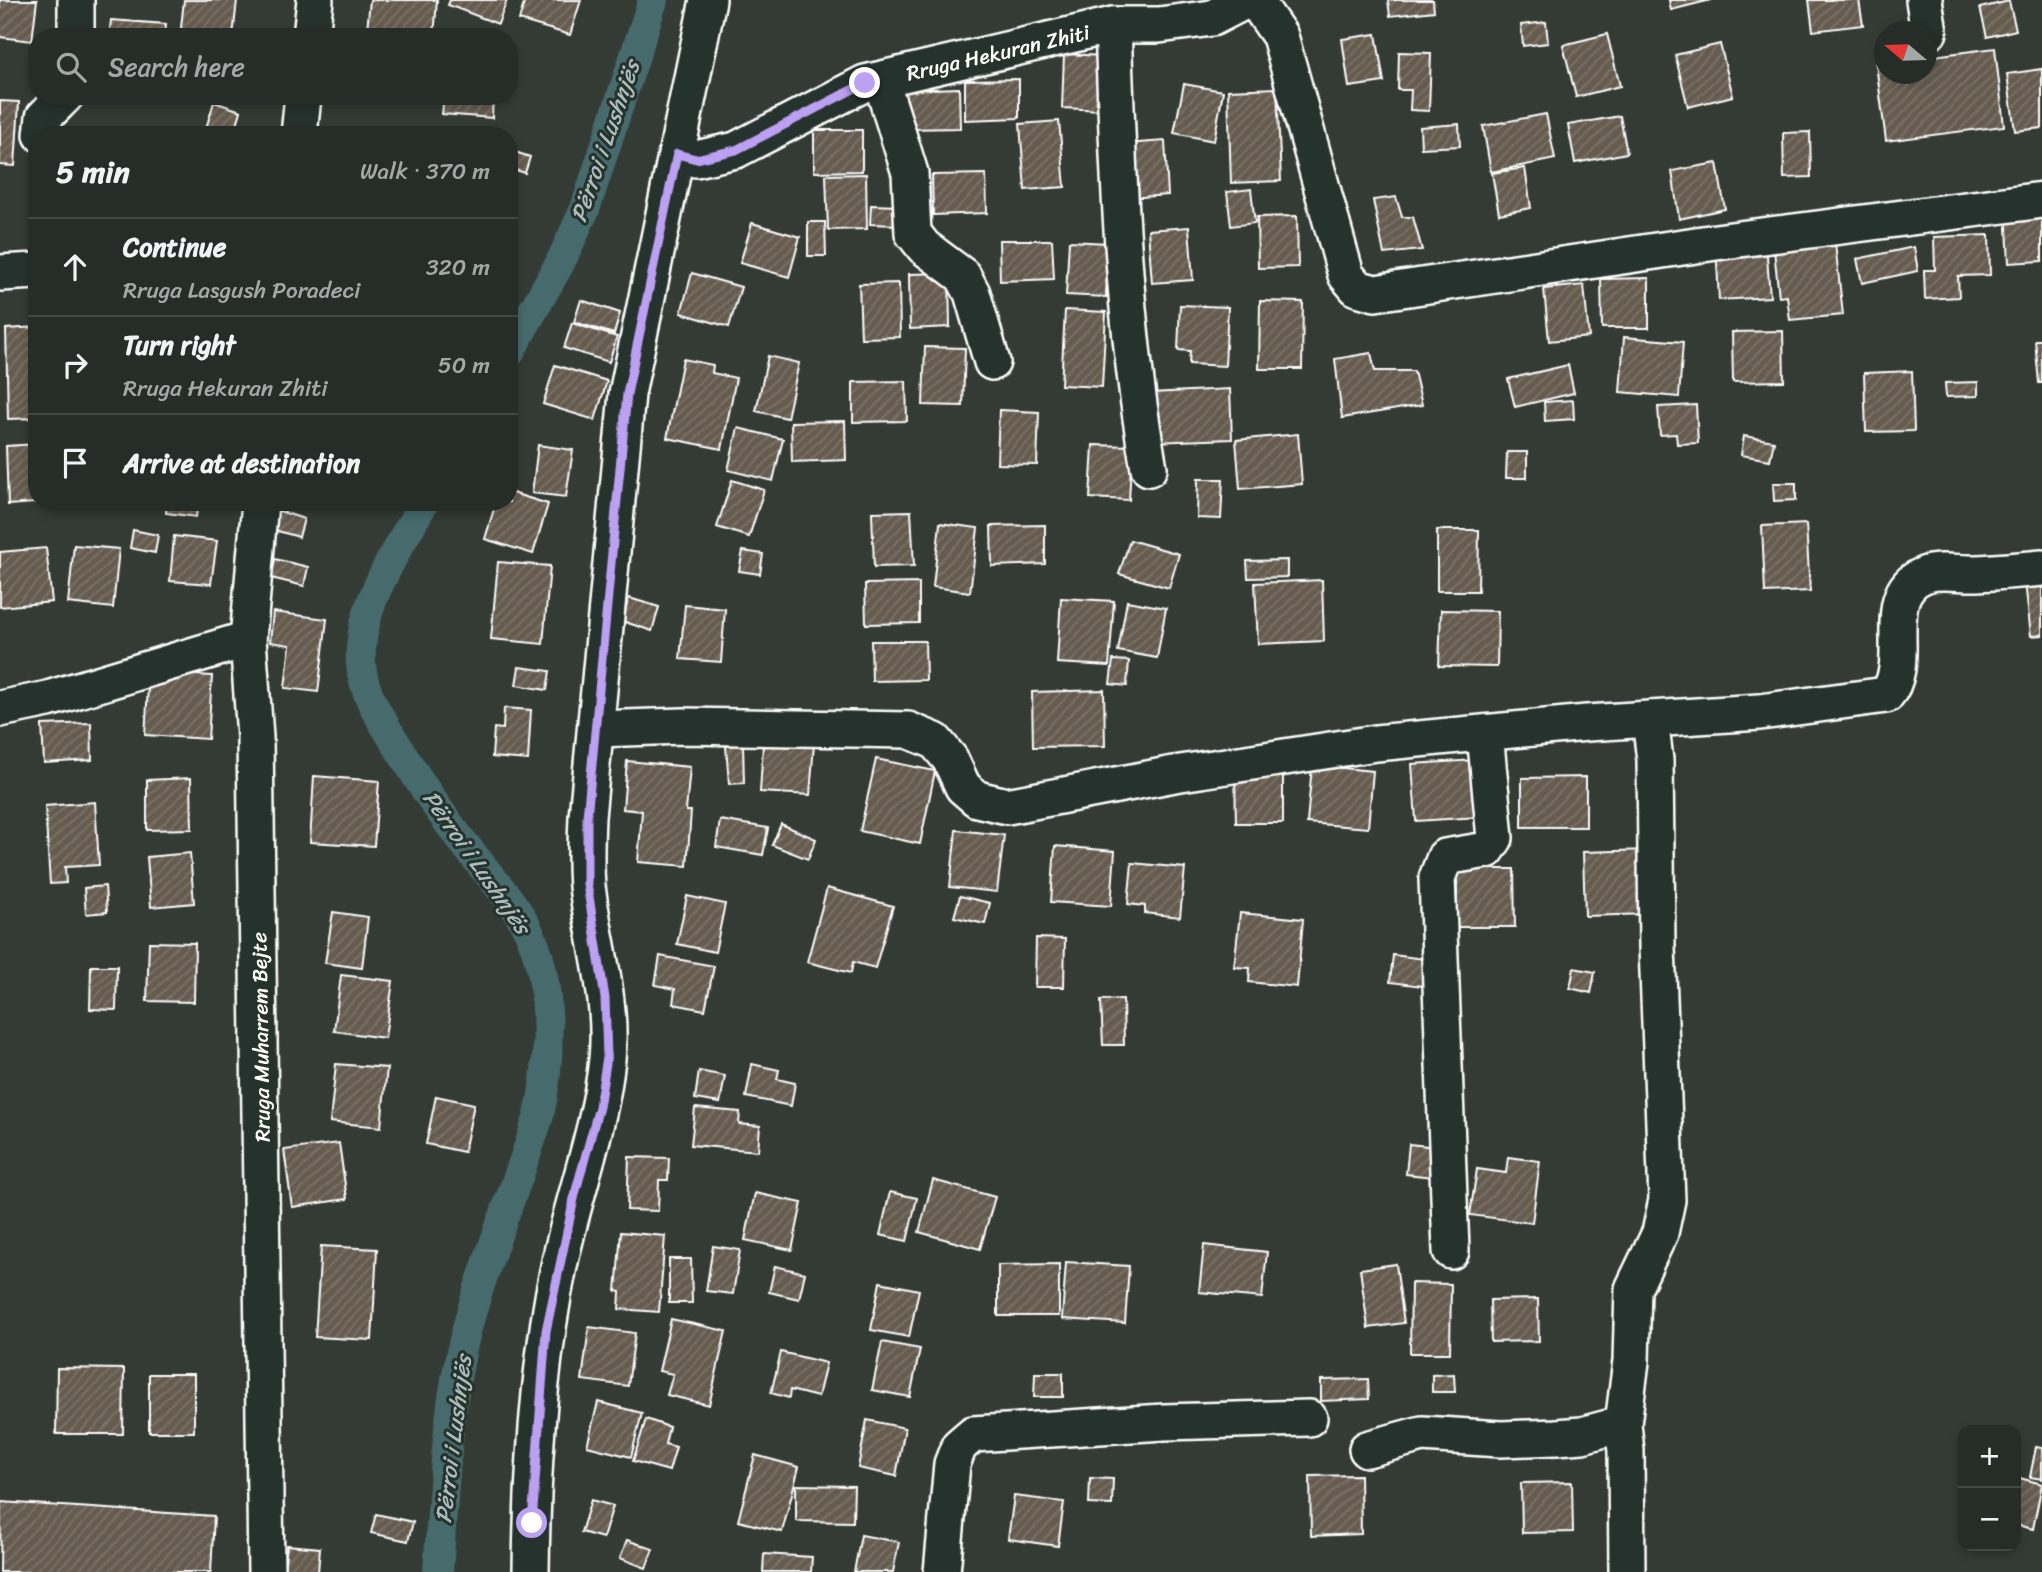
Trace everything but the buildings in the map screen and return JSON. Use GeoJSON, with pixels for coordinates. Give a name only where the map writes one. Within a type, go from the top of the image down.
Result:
{"type":"FeatureCollection","features":[{"type":"Feature","properties":{"kind":"street"},"geometry":{"type":"LineString","coordinates":[[76,0],[76,28]]}},
{"type":"Feature","properties":{"kind":"street"},"geometry":{"type":"LineString","coordinates":[[311,28],[315,0]]}},
{"type":"Feature","properties":{"kind":"street"},"geometry":{"type":"LineString","coordinates":[[531,1572],[535,1468],[546,1331],[575,1194],[599,1107],[607,1057],[605,998],[587,884],[586,852],[627,394],[708,0]]}},
{"type":"Feature","properties":{"kind":"street","name":"Rruga Hekuran Zhiti"},"geometry":{"type":"LineString","coordinates":[[677,154],[696,159],[736,150],[865,83],[1113,25],[1159,25],[1212,18],[1247,0]]}},
{"type":"Feature","properties":{"kind":"street"},"geometry":{"type":"LineString","coordinates":[[1255,0],[1280,36],[1346,275],[1357,288],[1375,293],[1716,242],[2042,200]]}},
{"type":"Feature","properties":{"kind":"street"},"geometry":{"type":"LineString","coordinates":[[1113,25],[1117,137],[1131,340],[1136,393],[1149,468]]}},
{"type":"Feature","properties":{"kind":"street"},"geometry":{"type":"LineString","coordinates":[[881,80],[910,173],[913,233],[924,247],[963,276],[972,293],[992,362]]}},
{"type":"Feature","properties":{"kind":"street"},"geometry":{"type":"LineString","coordinates":[[44,126],[46,113],[55,105]]}},
{"type":"Feature","properties":{"kind":"street"},"geometry":{"type":"LineString","coordinates":[[300,126],[302,105]]}},
{"type":"Feature","properties":{"kind":"street"},"geometry":{"type":"LineString","coordinates":[[0,273],[28,271]]}},
{"type":"Feature","properties":{"kind":"street","name":"Rruga Muharrem Bejte"},"geometry":{"type":"LineString","coordinates":[[259,511],[248,639],[256,764],[266,1572]]}},
{"type":"Feature","properties":{"kind":"street"},"geometry":{"type":"LineString","coordinates":[[596,729],[683,726],[908,730],[935,741],[950,759],[963,786],[977,799],[1007,806],[1174,774],[1349,747],[1485,733],[1760,712],[1886,695],[1896,684],[1900,654],[1898,604],[1908,587],[1924,574],[2042,568]]}},
{"type":"Feature","properties":{"kind":"street"},"geometry":{"type":"LineString","coordinates":[[0,709],[48,699],[248,639]]}},
{"type":"Feature","properties":{"kind":"street"},"geometry":{"type":"LineString","coordinates":[[1627,1572],[1626,1451],[1623,1424],[1631,1361],[1633,1289],[1660,1233],[1667,1200],[1657,947],[1655,760],[1650,719]]}},
{"type":"Feature","properties":{"kind":"street"},"geometry":{"type":"LineString","coordinates":[[1451,1251],[1437,878],[1445,857],[1487,849],[1495,838],[1485,733]]}},
{"type":"Feature","properties":{"kind":"street"},"geometry":{"type":"LineString","coordinates":[[942,1572],[952,1464],[959,1446],[973,1434],[1164,1422],[1309,1418]]}},
{"type":"Feature","properties":{"kind":"street"},"geometry":{"type":"LineString","coordinates":[[1367,1449],[1422,1434],[1501,1439],[1556,1437],[1582,1435],[1623,1424]]}},
{"type":"Feature","properties":{"kind":"waterway","name":"Përroi i Lushnjës"},"geometry":{"type":"LineString","coordinates":[[518,337],[560,263],[585,209],[653,0]]}},
{"type":"Feature","properties":{"kind":"waterway","name":"Përroi i Lushnjës"},"geometry":{"type":"LineString","coordinates":[[419,511],[372,600],[361,643],[363,676],[375,709],[425,789],[460,839],[509,900],[529,932],[542,974],[548,1022],[546,1071],[539,1115],[483,1274],[460,1358],[447,1449],[438,1572]]}},
{"type":"Feature","properties":{"kind":"route"},"geometry":{"type":"LineString","coordinates":[[532,1523],[546,1331],[575,1194],[599,1107],[607,1057],[605,998],[587,884],[590,775],[627,394],[677,154],[696,159],[736,150],[865,83]]}}]}
